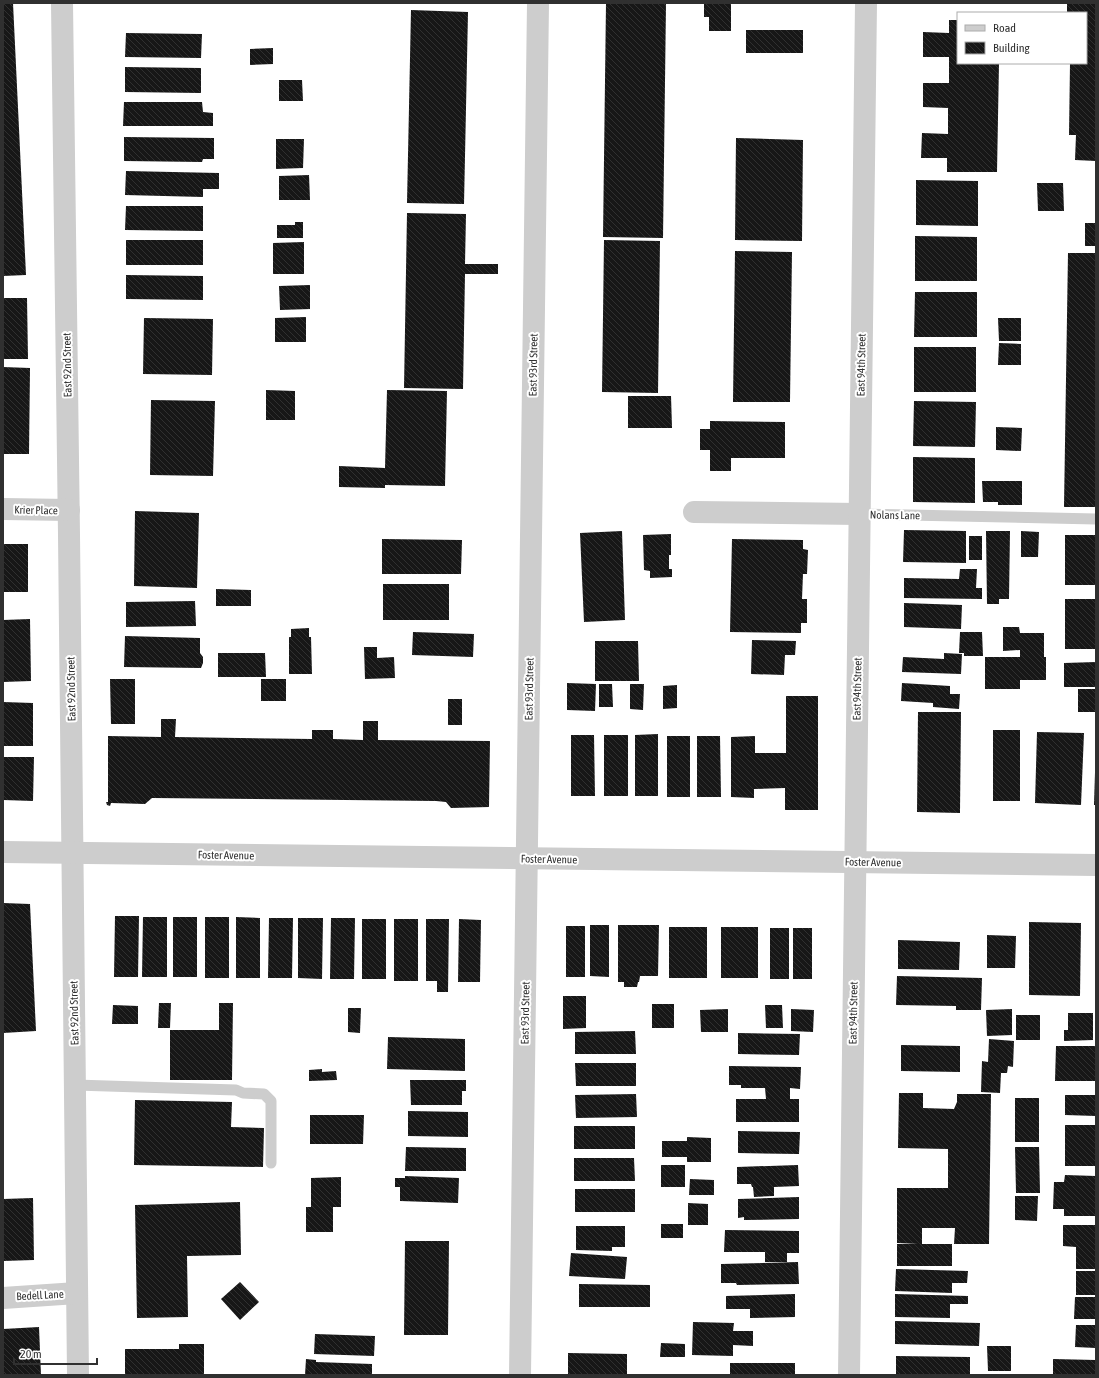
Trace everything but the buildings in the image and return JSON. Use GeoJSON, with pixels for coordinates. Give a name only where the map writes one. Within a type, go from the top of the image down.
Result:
{"type":"FeatureCollection","features":[{"type":"Feature","properties":{"kind":"street","name":"East 92nd Street"},"geometry":{"type":"LineString","coordinates":[[62,3],[78,1375]]}},
{"type":"Feature","properties":{"kind":"street","name":"East 93rd Street"},"geometry":{"type":"LineString","coordinates":[[520,1375],[538,3]]}},
{"type":"Feature","properties":{"kind":"street","name":"East 94th Street"},"geometry":{"type":"LineString","coordinates":[[848,1375],[866,3]]}},
{"type":"Feature","properties":{"kind":"street","name":"Krier Place"},"geometry":{"type":"LineString","coordinates":[[3,509],[69,510]]}},
{"type":"Feature","properties":{"kind":"street","name":"Nolans Lane"},"geometry":{"type":"LineString","coordinates":[[694,512],[859,514]]}},
{"type":"Feature","properties":{"kind":"street","name":"Foster Avenue"},"geometry":{"type":"LineString","coordinates":[[3,852],[1096,865]]}},
{"type":"Feature","properties":{"kind":"street","name":"Bedell Lane"},"geometry":{"type":"LineString","coordinates":[[3,1298],[77,1293]]}},
{"type":"Feature","properties":{"kind":"lane","name":"Nolans Lane"},"geometry":{"type":"LineString","coordinates":[[859,514],[1096,519]]}},
{"type":"Feature","properties":{"kind":"lane"},"geometry":{"type":"LineString","coordinates":[[75,1085],[236,1090],[243,1093],[264,1094],[271,1101],[271,1163]]}}]}
